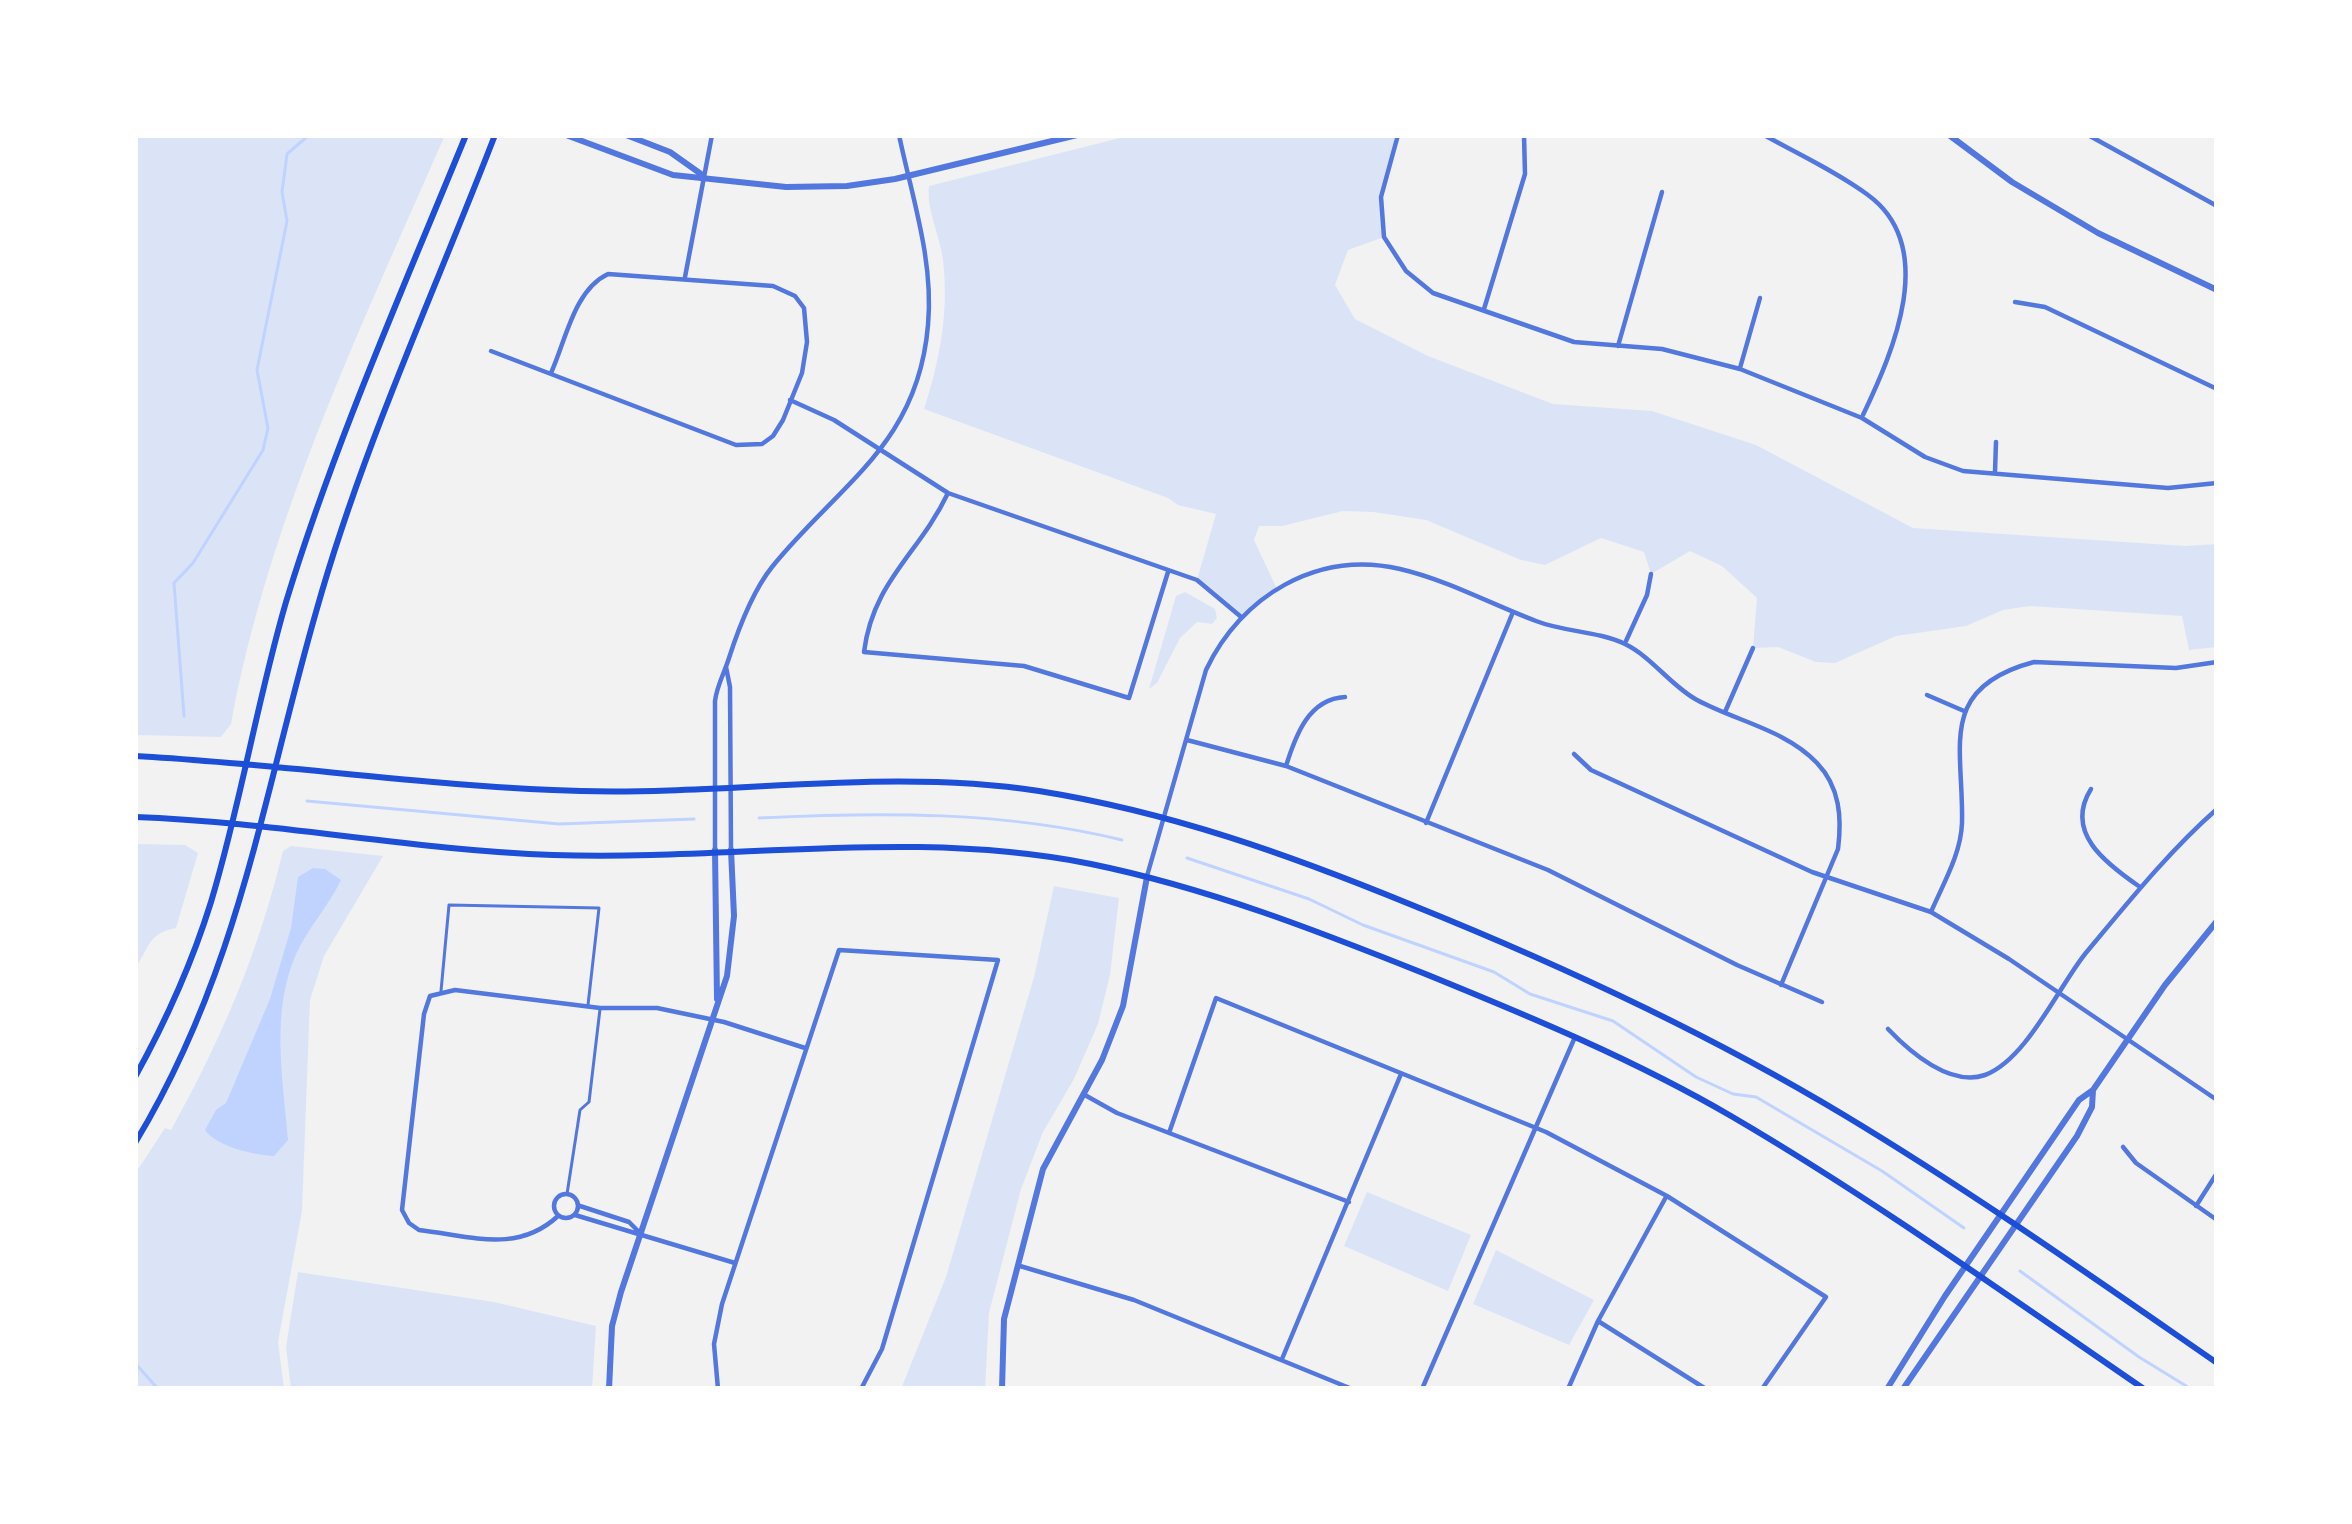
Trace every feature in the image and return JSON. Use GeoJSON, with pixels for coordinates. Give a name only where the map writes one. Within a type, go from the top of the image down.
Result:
{"type":"FeatureCollection","features":[{"type":"Feature","properties":{"kind":"main road"},"geometry":{"type":"LineString","coordinates":[[135,1077],[188,969],[233,821],[286,604],[323,490],[368,367],[466,135]]}},
{"type":"Feature","properties":{"kind":"main road"},"geometry":{"type":"LineString","coordinates":[[135,1143],[181,1062],[191,1028],[213,987],[263,824],[315,612],[349,506],[394,382],[496,135]]}},
{"type":"Feature","properties":{"kind":"main road"},"geometry":{"type":"LineString","coordinates":[[135,756],[526,789],[974,784],[1034,790],[1165,816],[1302,860],[1590,980],[1669,1018],[1841,1113],[2018,1226],[2217,1363]]}},
{"type":"Feature","properties":{"kind":"main road"},"geometry":{"type":"LineString","coordinates":[[135,817],[233,821],[492,851],[572,855],[853,844],[968,847],[1045,856],[1147,877],[1332,937],[1575,1037],[1746,1125],[2144,1389]]}},
{"type":"Feature","properties":{"kind":"street"},"geometry":{"type":"LineString","coordinates":[[566,135],[673,175],[786,188],[847,186],[908,176],[1076,135]]}},
{"type":"Feature","properties":{"kind":"street"},"geometry":{"type":"LineString","coordinates":[[626,135],[670,152],[704,176]]}},
{"type":"Feature","properties":{"kind":"street"},"geometry":{"type":"LineString","coordinates":[[685,278],[712,135]]}},
{"type":"Feature","properties":{"kind":"street"},"geometry":{"type":"LineString","coordinates":[[717,999],[717,685],[740,624],[770,570],[854,484],[911,399],[929,321],[925,253],[898,135]]}},
{"type":"Feature","properties":{"kind":"street"},"geometry":{"type":"LineString","coordinates":[[1398,135],[1381,197],[1384,237],[1406,272],[1432,293],[1574,342],[1662,349],[1740,369],[1862,418],[1925,457],[1963,471],[2168,488],[2217,483]]}},
{"type":"Feature","properties":{"kind":"street"},"geometry":{"type":"LineString","coordinates":[[1484,311],[1525,174],[1524,135]]}},
{"type":"Feature","properties":{"kind":"street"},"geometry":{"type":"LineString","coordinates":[[1764,135],[1870,196],[1892,220],[1905,249],[1905,288],[1897,328],[1862,418]]}},
{"type":"Feature","properties":{"kind":"street"},"geometry":{"type":"LineString","coordinates":[[1949,135],[2012,182],[2098,233],[2217,290]]}},
{"type":"Feature","properties":{"kind":"street"},"geometry":{"type":"LineString","coordinates":[[2088,135],[2217,206]]}},
{"type":"Feature","properties":{"kind":"street"},"geometry":{"type":"LineString","coordinates":[[1618,346],[1662,192]]}},
{"type":"Feature","properties":{"kind":"street"},"geometry":{"type":"LineString","coordinates":[[491,351],[747,447],[773,436],[802,373],[807,342],[804,308],[795,296],[773,286],[621,273],[595,280],[584,293],[551,373]]}},
{"type":"Feature","properties":{"kind":"street"},"geometry":{"type":"LineString","coordinates":[[1740,369],[1760,298]]}},
{"type":"Feature","properties":{"kind":"street"},"geometry":{"type":"LineString","coordinates":[[2015,302],[2045,308],[2217,389]]}},
{"type":"Feature","properties":{"kind":"street"},"geometry":{"type":"LineString","coordinates":[[790,400],[834,420],[948,493],[1197,580],[1240,616]]}},
{"type":"Feature","properties":{"kind":"street"},"geometry":{"type":"LineString","coordinates":[[1995,472],[1996,442]]}},
{"type":"Feature","properties":{"kind":"street"},"geometry":{"type":"LineString","coordinates":[[948,493],[931,526],[890,578],[868,617],[864,652],[1024,666],[1129,698],[1168,572]]}},
{"type":"Feature","properties":{"kind":"street"},"geometry":{"type":"LineString","coordinates":[[1002,1389],[1004,1319],[1042,1169],[1102,1060],[1123,1006],[1147,877],[1206,670],[1220,640],[1240,616],[1295,579],[1346,565],[1398,569],[1562,631],[1625,644],[1694,698],[1797,746],[1828,777],[1840,831],[1781,986]]}},
{"type":"Feature","properties":{"kind":"street"},"geometry":{"type":"LineString","coordinates":[[1625,644],[1651,574]]}},
{"type":"Feature","properties":{"kind":"street"},"geometry":{"type":"LineString","coordinates":[[1426,824],[1513,612]]}},
{"type":"Feature","properties":{"kind":"street"},"geometry":{"type":"LineString","coordinates":[[1725,712],[1753,649]]}},
{"type":"Feature","properties":{"kind":"street"},"geometry":{"type":"LineString","coordinates":[[1931,913],[1959,845],[1957,753],[1964,711],[1997,678],[2034,662],[2176,668],[2217,662]]}},
{"type":"Feature","properties":{"kind":"street"},"geometry":{"type":"LineString","coordinates":[[609,1389],[612,1326],[732,954],[730,687],[726,668]]}},
{"type":"Feature","properties":{"kind":"street"},"geometry":{"type":"LineString","coordinates":[[1927,695],[1964,711]]}},
{"type":"Feature","properties":{"kind":"street"},"geometry":{"type":"LineString","coordinates":[[1286,766],[1307,716],[1328,698],[1345,697]]}},
{"type":"Feature","properties":{"kind":"street"},"geometry":{"type":"LineString","coordinates":[[1187,740],[1286,766],[1548,870],[1822,1002]]}},
{"type":"Feature","properties":{"kind":"street"},"geometry":{"type":"LineString","coordinates":[[1574,754],[1591,770],[1826,877],[1931,913],[2217,1100]]}},
{"type":"Feature","properties":{"kind":"street"},"geometry":{"type":"LineString","coordinates":[[2091,789],[2081,804],[2081,828],[2095,848],[2142,889]]}},
{"type":"Feature","properties":{"kind":"street"},"geometry":{"type":"LineString","coordinates":[[1888,1030],[1911,1052],[1960,1077],[1985,1075],[2012,1056],[2142,889],[2217,808]]}},
{"type":"Feature","properties":{"kind":"street"},"geometry":{"type":"LineString","coordinates":[[1887,1389],[2079,1100],[2093,1090],[2165,985],[2217,921]]}},
{"type":"Feature","properties":{"kind":"street"},"geometry":{"type":"LineString","coordinates":[[718,1389],[714,1344],[735,1263],[839,950],[998,960],[882,1348],[860,1389]]}},
{"type":"Feature","properties":{"kind":"street"},"geometry":{"type":"LineString","coordinates":[[558,1216],[540,1233],[509,1240],[419,1230],[409,1223],[402,1210],[424,1014],[430,996],[441,991],[600,1008],[658,1008],[807,1048]]}},
{"type":"Feature","properties":{"kind":"street"},"geometry":{"type":"LineString","coordinates":[[1169,1133],[1216,998],[1534,1127],[1667,1196],[1826,1297],[1762,1389]]}},
{"type":"Feature","properties":{"kind":"street"},"geometry":{"type":"LineString","coordinates":[[1421,1389],[1575,1037]]}},
{"type":"Feature","properties":{"kind":"street"},"geometry":{"type":"LineString","coordinates":[[1282,1359],[1401,1074]]}},
{"type":"Feature","properties":{"kind":"street"},"geometry":{"type":"LineString","coordinates":[[1903,1389],[2077,1136],[2092,1107],[2093,1090]]}},
{"type":"Feature","properties":{"kind":"street"},"geometry":{"type":"LineString","coordinates":[[1083,1094],[1117,1113],[1349,1202]]}},
{"type":"Feature","properties":{"kind":"street"},"geometry":{"type":"LineString","coordinates":[[2123,1147],[2136,1163],[2217,1220]]}},
{"type":"Feature","properties":{"kind":"street"},"geometry":{"type":"LineString","coordinates":[[2195,1205],[2217,1173]]}},
{"type":"Feature","properties":{"kind":"street"},"geometry":{"type":"LineString","coordinates":[[558,1216],[554,1202],[567,1194],[576,1199],[575,1215]]}},
{"type":"Feature","properties":{"kind":"street"},"geometry":{"type":"LineString","coordinates":[[1568,1389],[1598,1321],[1667,1196]]}},
{"type":"Feature","properties":{"kind":"street"},"geometry":{"type":"LineString","coordinates":[[578,1206],[629,1222],[640,1233]]}},
{"type":"Feature","properties":{"kind":"street"},"geometry":{"type":"LineString","coordinates":[[558,1216],[575,1215],[735,1263]]}},
{"type":"Feature","properties":{"kind":"street"},"geometry":{"type":"LineString","coordinates":[[1018,1266],[1133,1300],[1352,1389]]}},
{"type":"Feature","properties":{"kind":"street"},"geometry":{"type":"LineString","coordinates":[[1598,1321],[1706,1389]]}},
{"type":"Feature","properties":{"kind":"lane"},"geometry":{"type":"LineString","coordinates":[[441,991],[449,904],[599,908],[588,1006]]}},
{"type":"Feature","properties":{"kind":"lane"},"geometry":{"type":"LineString","coordinates":[[567,1194],[580,1110],[589,1102],[600,1008]]}},
{"type":"Feature","properties":{"kind":"shaded area"},"geometry":{"type":"Polygon","coordinates":[[[135,135],[445,135],[321,424],[269,572],[231,724],[221,737],[135,735],[135,135]]]}},
{"type":"Feature","properties":{"kind":"shaded area"},"geometry":{"type":"Polygon","coordinates":[[[1132,135],[1398,135],[1381,198],[1384,237],[1348,250],[1335,285],[1355,319],[1428,356],[1553,404],[1652,411],[1756,445],[1913,528],[2185,546],[2217,544],[2217,647],[2189,650],[2182,616],[2030,606],[2003,610],[1966,626],[1896,636],[1835,663],[1816,662],[1778,647],[1753,648],[1757,598],[1722,566],[1690,551],[1651,574],[1644,552],[1601,538],[1545,565],[1521,560],[1426,520],[1343,511],[1282,526],[1259,526],[1254,540],[1277,589],[1240,616],[1197,580],[1216,514],[1178,505],[924,409],[939,354],[945,298],[929,186],[1132,135]]]}},
{"type":"Feature","properties":{"kind":"shaded area"},"geometry":{"type":"Polygon","coordinates":[[[1185,592],[1215,609],[1217,618],[1212,624],[1197,622],[1180,638],[1157,683],[1149,689],[1176,596],[1185,592]]]}},
{"type":"Feature","properties":{"kind":"shaded area"},"geometry":{"type":"Polygon","coordinates":[[[135,844],[185,845],[198,853],[176,928],[155,937],[135,968],[135,844]]]}},
{"type":"Feature","properties":{"kind":"shaded area"},"geometry":{"type":"Polygon","coordinates":[[[291,846],[383,856],[324,956],[310,1000],[302,1211],[278,1342],[284,1389],[135,1389],[135,1174],[165,1128],[171,1130],[206,1062],[250,960],[283,851],[291,846]]]}},
{"type":"Feature","properties":{"kind":"shaded area"},"geometry":{"type":"Polygon","coordinates":[[[1054,886],[1119,898],[1110,975],[1098,1024],[1043,1132],[1021,1189],[989,1313],[985,1389],[901,1389],[946,1277],[1034,977],[1054,886]]]}},
{"type":"Feature","properties":{"kind":"shaded area"},"geometry":{"type":"Polygon","coordinates":[[[1367,1192],[1471,1235],[1448,1291],[1344,1246],[1367,1192]]]}},
{"type":"Feature","properties":{"kind":"shaded area"},"geometry":{"type":"Polygon","coordinates":[[[1496,1250],[1594,1300],[1569,1345],[1473,1304],[1496,1250]]]}},
{"type":"Feature","properties":{"kind":"shaded area"},"geometry":{"type":"Polygon","coordinates":[[[298,1272],[494,1302],[596,1326],[592,1389],[291,1389],[286,1347],[298,1272]]]}},
{"type":"Feature","properties":{"kind":"water"},"geometry":{"type":"Polygon","coordinates":[[[313,868],[325,869],[341,880],[297,952],[284,998],[280,1045],[288,1140],[274,1156],[256,1154],[226,1145],[205,1130],[226,1103],[270,999],[291,928],[298,877],[313,868]]]}},
{"type":"Feature","properties":{"kind":"waterway"},"geometry":{"type":"LineString","coordinates":[[184,716],[174,583],[193,563],[263,450],[268,428],[257,370],[287,221],[282,192],[287,154],[309,135]]}},
{"type":"Feature","properties":{"kind":"waterway"},"geometry":{"type":"LineString","coordinates":[[307,801],[559,824],[694,819]]}},
{"type":"Feature","properties":{"kind":"waterway"},"geometry":{"type":"LineString","coordinates":[[759,818],[942,816],[1033,823],[1122,840]]}},
{"type":"Feature","properties":{"kind":"waterway"},"geometry":{"type":"LineString","coordinates":[[1187,858],[1309,899],[1363,925],[1494,972],[1530,994],[1613,1021],[1696,1077],[1733,1094],[1756,1097],[1882,1171],[1964,1228]]}},
{"type":"Feature","properties":{"kind":"waterway"},"geometry":{"type":"LineString","coordinates":[[2020,1271],[2191,1389]]}},
{"type":"Feature","properties":{"kind":"waterway"},"geometry":{"type":"LineString","coordinates":[[135,1363],[158,1389]]}}]}
